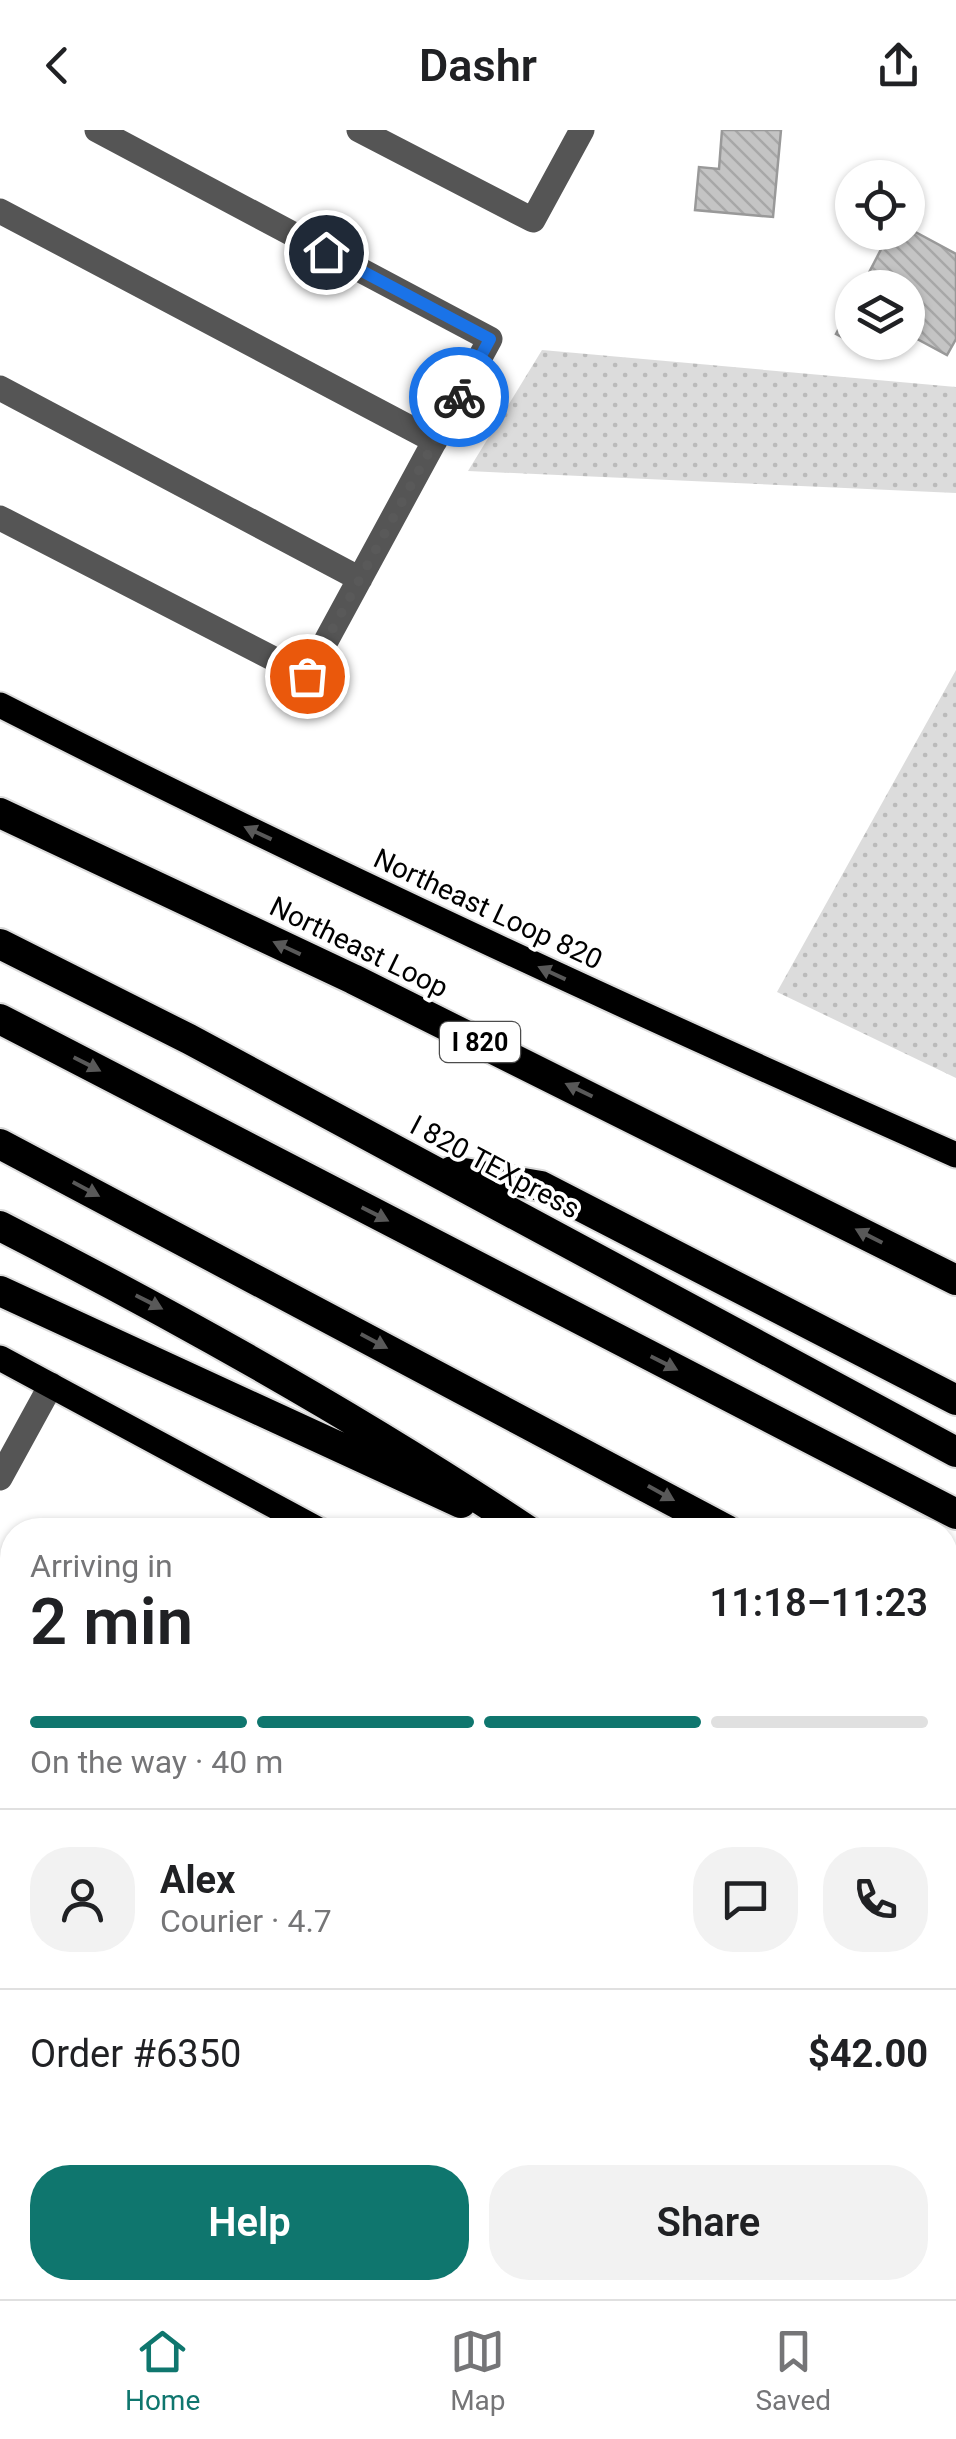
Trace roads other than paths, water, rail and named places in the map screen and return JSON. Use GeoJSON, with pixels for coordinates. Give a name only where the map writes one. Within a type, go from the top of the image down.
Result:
{"type":"FeatureCollection","features":[{"type":"Feature","properties":{"kind":"highway","name":"Northeast Loop"},"geometry":{"type":"LineString","coordinates":[[0,813],[353,979],[956,1280]]}},
{"type":"Feature","properties":{"kind":"highway","name":"I 820 TEXpress"},"geometry":{"type":"LineString","coordinates":[[0,944],[956,1452]]}},
{"type":"Feature","properties":{"kind":"highway"},"geometry":{"type":"LineString","coordinates":[[0,1019],[956,1514]]}},
{"type":"Feature","properties":{"kind":"highway"},"geometry":{"type":"LineString","coordinates":[[0,1144],[705,1518]]}},
{"type":"Feature","properties":{"kind":"highway"},"geometry":{"type":"LineString","coordinates":[[426,1167],[541,1186],[956,1400]]}},
{"type":"Feature","properties":{"kind":"highway"},"geometry":{"type":"LineString","coordinates":[[0,1226],[210,1334],[382,1434],[509,1518]]}},
{"type":"Feature","properties":{"kind":"highway"},"geometry":{"type":"LineString","coordinates":[[0,1291],[493,1518]]}},
{"type":"Feature","properties":{"kind":"main road","name":"Northeast Loop 820"},"geometry":{"type":"LineString","coordinates":[[0,705],[164,788],[640,1014],[956,1155]]}},
{"type":"Feature","properties":{"kind":"main road"},"geometry":{"type":"LineString","coordinates":[[0,1358],[297,1518]]}},
{"type":"Feature","properties":{"kind":"street"},"geometry":{"type":"LineString","coordinates":[[0,518],[307,676],[490,339],[97,130]]}},
{"type":"Feature","properties":{"kind":"street"},"geometry":{"type":"LineString","coordinates":[[359,130],[533,220],[582,130]]}},
{"type":"Feature","properties":{"kind":"street"},"geometry":{"type":"LineString","coordinates":[[0,210],[435,441]]}},
{"type":"Feature","properties":{"kind":"street"},"geometry":{"type":"LineString","coordinates":[[0,388],[360,579]]}},
{"type":"Feature","properties":{"kind":"street"},"geometry":{"type":"LineString","coordinates":[[0,1478],[51,1385]]}}]}
